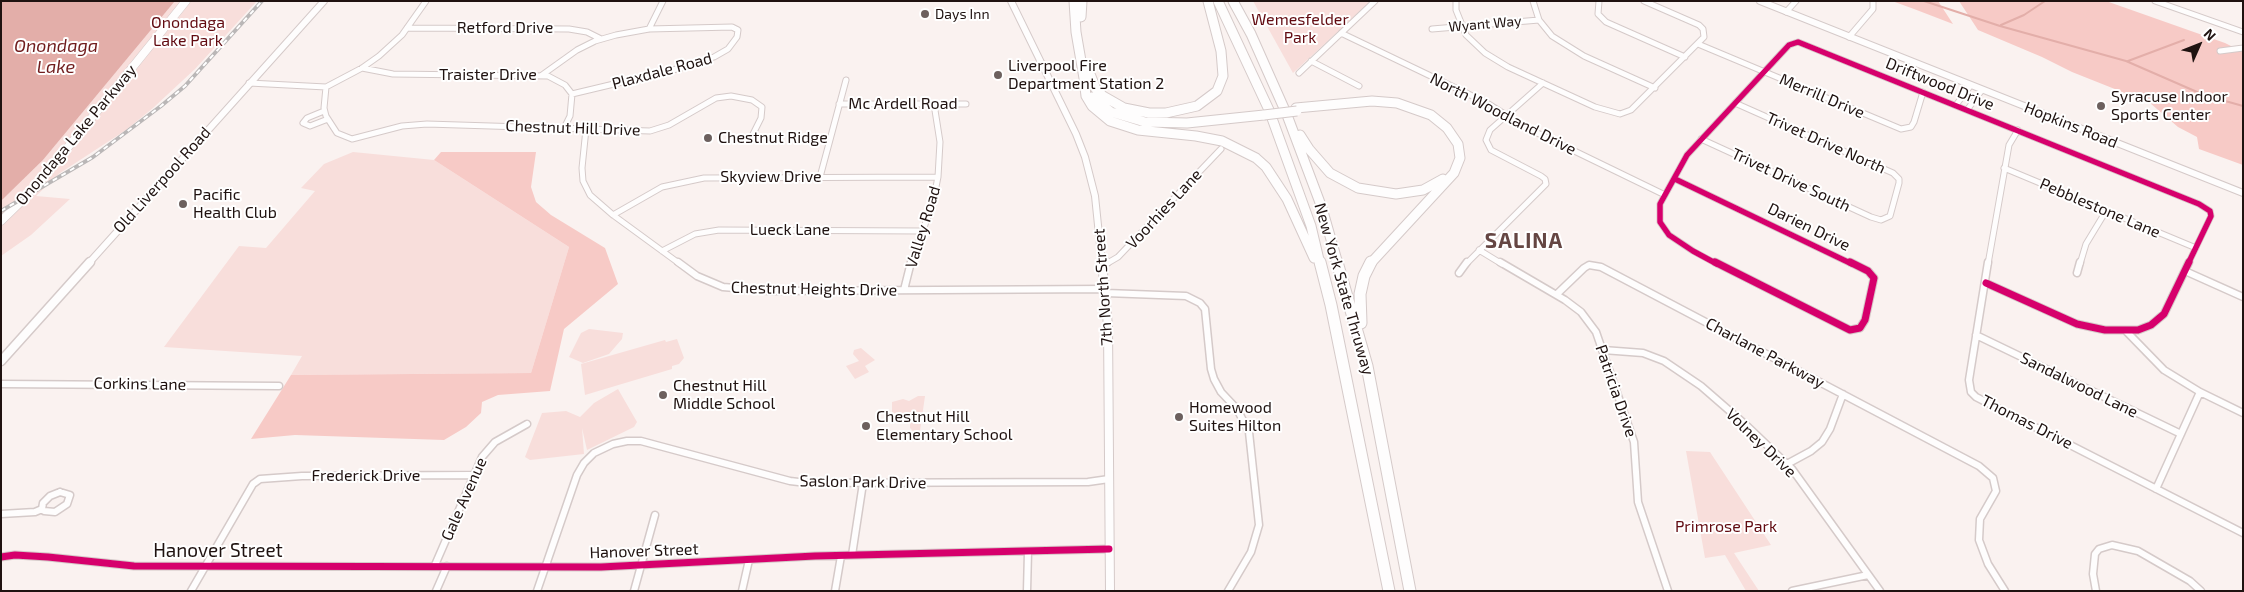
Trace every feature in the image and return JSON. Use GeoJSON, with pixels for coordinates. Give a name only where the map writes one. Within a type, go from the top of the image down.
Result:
{"type":"FeatureCollection","features":[{"type":"Feature","properties":{"kind":"highway"},"geometry":{"type":"LineString","coordinates":[[1072,1],[1078,18],[1089,85],[1106,105],[1130,116],[1176,121],[1264,114]]}},
{"type":"Feature","properties":{"kind":"highway"},"geometry":{"type":"LineString","coordinates":[[1080,1],[1078,18],[1084,79],[1086,96],[1092,106],[1110,121],[1138,130],[1196,136],[1222,141],[1248,153],[1266,167],[1287,199],[1302,229],[1331,305]]}},
{"type":"Feature","properties":{"kind":"highway"},"geometry":{"type":"LineString","coordinates":[[1085,60],[1096,89],[1115,104],[1149,113],[1166,113],[1197,106],[1217,91],[1223,76],[1222,52],[1208,1]]}},
{"type":"Feature","properties":{"kind":"highway","name":"New York State Thruway"},"geometry":{"type":"LineString","coordinates":[[1218,1],[1249,64],[1287,154],[1311,226],[1331,305],[1388,591]]}},
{"type":"Feature","properties":{"kind":"highway","name":"New York State Thruway"},"geometry":{"type":"LineString","coordinates":[[1233,1],[1293,111],[1367,366],[1410,591]]}},
{"type":"Feature","properties":{"kind":"highway"},"geometry":{"type":"LineString","coordinates":[[1084,79],[1090,94],[1101,105],[1133,120],[1159,123],[1188,123],[1264,114],[1293,111],[1372,103],[1392,104],[1415,110],[1430,117],[1448,133],[1455,147],[1454,163],[1448,175],[1423,190],[1396,194],[1358,188],[1337,178],[1319,162],[1293,111]]}},
{"type":"Feature","properties":{"kind":"highway"},"geometry":{"type":"LineString","coordinates":[[1293,111],[1372,100],[1397,103],[1431,115],[1447,128],[1458,144],[1460,158],[1454,173],[1380,250],[1364,276],[1359,310],[1367,366]]}},
{"type":"Feature","properties":{"kind":"main road","name":"Onondaga Lake Parkway"},"geometry":{"type":"LineString","coordinates":[[1,221],[35,188],[186,1]]}},
{"type":"Feature","properties":{"kind":"main road","name":"Old Liverpool Road"},"geometry":{"type":"LineString","coordinates":[[1,361],[324,1]]}},
{"type":"Feature","properties":{"kind":"street"},"geometry":{"type":"LineString","coordinates":[[249,83],[326,88],[362,68],[395,42],[426,1]]}},
{"type":"Feature","properties":{"kind":"street"},"geometry":{"type":"LineString","coordinates":[[542,75],[577,50],[601,39],[649,29],[662,1]]}},
{"type":"Feature","properties":{"kind":"street","name":"7th North Street"},"geometry":{"type":"LineString","coordinates":[[1011,1],[1076,134],[1085,156],[1095,196],[1108,326],[1110,591]]}},
{"type":"Feature","properties":{"kind":"street"},"geometry":{"type":"LineString","coordinates":[[1299,73],[1375,1]]}},
{"type":"Feature","properties":{"kind":"street"},"geometry":{"type":"LineString","coordinates":[[1456,1],[1456,10],[1466,35],[1485,53],[1543,84],[1614,114],[1631,110],[1704,37],[1705,33],[1699,25],[1644,1]]}},
{"type":"Feature","properties":{"kind":"street"},"geometry":{"type":"LineString","coordinates":[[1533,1],[1539,20],[1552,36],[1573,51],[1655,88]]}},
{"type":"Feature","properties":{"kind":"street"},"geometry":{"type":"LineString","coordinates":[[1599,1],[1598,14],[1606,22],[1685,58]]}},
{"type":"Feature","properties":{"kind":"street","name":"Hopkins Road"},"geometry":{"type":"LineString","coordinates":[[1760,1],[2243,193]]}},
{"type":"Feature","properties":{"kind":"street"},"geometry":{"type":"LineString","coordinates":[[1786,12],[1796,1]]}},
{"type":"Feature","properties":{"kind":"street"},"geometry":{"type":"LineString","coordinates":[[2155,1],[2243,32]]}},
{"type":"Feature","properties":{"kind":"street"},"geometry":{"type":"LineString","coordinates":[[1849,37],[1873,9],[1873,2]]}},
{"type":"Feature","properties":{"kind":"street","name":"Wyant Way"},"geometry":{"type":"LineString","coordinates":[[1432,28],[1539,20]]}},
{"type":"Feature","properties":{"kind":"street","name":"Plaxdale Road"},"geometry":{"type":"LineString","coordinates":[[572,94],[714,58],[728,48],[737,37],[738,30],[732,27],[649,29]]}},
{"type":"Feature","properties":{"kind":"street","name":"Retford Drive"},"geometry":{"type":"LineString","coordinates":[[407,28],[569,29],[587,32],[601,39]]}},
{"type":"Feature","properties":{"kind":"street","name":"North Woodland Drive"},"geometry":{"type":"LineString","coordinates":[[1342,33],[1487,104],[1527,128],[1665,195]]}},
{"type":"Feature","properties":{"kind":"street","name":"Driftwood Drive"},"geometry":{"type":"LineString","coordinates":[[1854,330],[1844,329],[1682,245],[1669,235],[1660,222],[1660,204],[1687,155],[1789,45],[1801,43],[2207,208],[2210,212],[2211,216],[2160,319],[2151,325],[2126,331],[2105,330],[2077,324],[1986,283]]}},
{"type":"Feature","properties":{"kind":"street","name":"Merrill Drive"},"geometry":{"type":"LineString","coordinates":[[1698,44],[1901,129],[1911,127],[1914,122],[1923,92]]}},
{"type":"Feature","properties":{"kind":"street"},"geometry":{"type":"LineString","coordinates":[[2220,51],[2243,48]]}},
{"type":"Feature","properties":{"kind":"street"},"geometry":{"type":"LineString","coordinates":[[1311,61],[1359,86]]}},
{"type":"Feature","properties":{"kind":"street","name":"Traister Drive"},"geometry":{"type":"LineString","coordinates":[[362,68],[393,74],[542,75],[559,81],[572,94]]}},
{"type":"Feature","properties":{"kind":"street"},"geometry":{"type":"LineString","coordinates":[[820,177],[846,80]]}},
{"type":"Feature","properties":{"kind":"street"},"geometry":{"type":"LineString","coordinates":[[1459,273],[1466,263],[1546,184],[1545,178],[1501,156],[1487,146],[1486,136],[1543,84]]}},
{"type":"Feature","properties":{"kind":"street"},"geometry":{"type":"LineString","coordinates":[[1956,105],[1971,85]]}},
{"type":"Feature","properties":{"kind":"street"},"geometry":{"type":"LineString","coordinates":[[324,111],[307,118],[303,123],[310,126],[328,119],[324,111],[326,88]]}},
{"type":"Feature","properties":{"kind":"street"},"geometry":{"type":"LineString","coordinates":[[1968,110],[1982,90]]}},
{"type":"Feature","properties":{"kind":"street"},"geometry":{"type":"LineString","coordinates":[[564,128],[570,116],[572,94]]}},
{"type":"Feature","properties":{"kind":"street","name":"Chestnut Hill Drive"},"geometry":{"type":"LineString","coordinates":[[328,119],[338,132],[347,138],[358,138],[402,126],[422,125],[472,124],[638,132],[669,125],[707,102],[731,96],[752,100],[762,107],[761,118],[753,134]]}},
{"type":"Feature","properties":{"kind":"street","name":"Trivet Drive North"},"geometry":{"type":"LineString","coordinates":[[1735,103],[1893,173],[1899,183],[1890,216],[1881,220]]}},
{"type":"Feature","properties":{"kind":"street","name":"Mc Ardell Road"},"geometry":{"type":"LineString","coordinates":[[839,104],[966,104]]}},
{"type":"Feature","properties":{"kind":"street","name":"Valley Road"},"geometry":{"type":"LineString","coordinates":[[904,290],[911,260],[932,206],[938,177],[940,158],[934,104]]}},
{"type":"Feature","properties":{"kind":"street","name":"Chestnut Heights Drive"},"geometry":{"type":"LineString","coordinates":[[586,129],[582,168],[583,181],[590,195],[612,215],[712,284],[735,289],[1105,291],[1186,296],[1200,302],[1205,309],[1211,369],[1214,379],[1221,392],[1237,409],[1249,432],[1259,525],[1251,552],[1228,591]]}},
{"type":"Feature","properties":{"kind":"street","name":"Thomas Drive"},"geometry":{"type":"LineString","coordinates":[[2018,130],[2009,145],[2004,168],[1969,380],[1971,392],[1976,397],[2243,533]]}},
{"type":"Feature","properties":{"kind":"street","name":"Trivet Drive South"},"geometry":{"type":"LineString","coordinates":[[1701,139],[1881,220]]}},
{"type":"Feature","properties":{"kind":"street","name":"Voorhies Lane"},"geometry":{"type":"LineString","coordinates":[[1103,264],[1118,257],[1221,149]]}},
{"type":"Feature","properties":{"kind":"street","name":"Pebblestone Lane"},"geometry":{"type":"LineString","coordinates":[[2004,168],[2196,248]]}},
{"type":"Feature","properties":{"kind":"street","name":"Skyview Drive"},"geometry":{"type":"LineString","coordinates":[[612,215],[650,192],[688,180],[724,177],[938,177]]}},
{"type":"Feature","properties":{"kind":"street","name":"Darien Drive"},"geometry":{"type":"LineString","coordinates":[[1675,179],[1860,266],[1872,274],[1874,283],[1865,320],[1860,328],[1854,330]]}},
{"type":"Feature","properties":{"kind":"street"},"geometry":{"type":"LineString","coordinates":[[2077,273],[2086,244],[2106,211]]}},
{"type":"Feature","properties":{"kind":"street","name":"Lueck Lane"},"geometry":{"type":"LineString","coordinates":[[662,251],[695,234],[719,230],[923,231]]}},
{"type":"Feature","properties":{"kind":"street","name":"Patricia Drive"},"geometry":{"type":"LineString","coordinates":[[1479,250],[1557,294],[1576,308],[1590,322],[1603,350],[1634,442],[1638,494],[1642,517],[1668,591]]}},
{"type":"Feature","properties":{"kind":"street","name":"Charlane Parkway"},"geometry":{"type":"LineString","coordinates":[[1557,294],[1584,268],[1589,265],[1601,267],[1977,465],[1993,478],[1996,492],[1980,519],[1979,540],[1988,564],[2005,591]]}},
{"type":"Feature","properties":{"kind":"street"},"geometry":{"type":"LineString","coordinates":[[2185,271],[2243,297]]}},
{"type":"Feature","properties":{"kind":"street"},"geometry":{"type":"LineString","coordinates":[[2126,331],[2164,370],[2200,392],[2243,413]]}},
{"type":"Feature","properties":{"kind":"street","name":"Sandalwood Lane"},"geometry":{"type":"LineString","coordinates":[[1976,335],[2181,434]]}},
{"type":"Feature","properties":{"kind":"street","name":"Volney Drive"},"geometry":{"type":"LineString","coordinates":[[1603,350],[1643,353],[1664,362],[1680,371],[1747,426],[1787,464],[1880,591]]}},
{"type":"Feature","properties":{"kind":"street","name":"Corkins Lane"},"geometry":{"type":"LineString","coordinates":[[1,384],[279,386]]}},
{"type":"Feature","properties":{"kind":"street"},"geometry":{"type":"LineString","coordinates":[[2156,489],[2200,392]]}},
{"type":"Feature","properties":{"kind":"street"},"geometry":{"type":"LineString","coordinates":[[1787,464],[1811,451],[1822,442],[1830,429],[1843,394]]}},
{"type":"Feature","properties":{"kind":"street","name":"Gale Avenue"},"geometry":{"type":"LineString","coordinates":[[435,565],[472,475],[486,451],[495,442],[527,424]]}},
{"type":"Feature","properties":{"kind":"street","name":"Saslon Park Drive"},"geometry":{"type":"LineString","coordinates":[[537,591],[577,475],[584,464],[604,447],[627,441],[641,441],[790,481],[807,483],[1088,482],[1109,479]]}},
{"type":"Feature","properties":{"kind":"street","name":"Frederick Drive"},"geometry":{"type":"LineString","coordinates":[[206,566],[253,484],[260,479],[302,476],[472,475]]}},
{"type":"Feature","properties":{"kind":"street"},"geometry":{"type":"LineString","coordinates":[[863,483],[852,556],[1109,549]]}},
{"type":"Feature","properties":{"kind":"street"},"geometry":{"type":"LineString","coordinates":[[1,514],[35,512],[42,509]]}},
{"type":"Feature","properties":{"kind":"street"},"geometry":{"type":"LineString","coordinates":[[634,591],[655,515]]}},
{"type":"Feature","properties":{"kind":"street"},"geometry":{"type":"LineString","coordinates":[[2096,591],[2093,574],[2095,554],[2099,549],[2112,545],[2129,548],[2145,555],[2190,581],[2201,591]]}},
{"type":"Feature","properties":{"kind":"street"},"geometry":{"type":"LineString","coordinates":[[1027,591],[1028,552]]}},
{"type":"Feature","properties":{"kind":"street","name":"Hanover Street"},"geometry":{"type":"LineString","coordinates":[[1,557],[15,555],[48,557],[134,566],[435,565],[546,567],[852,556]]}},
{"type":"Feature","properties":{"kind":"street"},"geometry":{"type":"LineString","coordinates":[[836,591],[841,556]]}},
{"type":"Feature","properties":{"kind":"street"},"geometry":{"type":"LineString","coordinates":[[742,591],[749,560]]}},
{"type":"Feature","properties":{"kind":"street"},"geometry":{"type":"LineString","coordinates":[[191,591],[206,566]]}},
{"type":"Feature","properties":{"kind":"street","name":"Gale Avenue"},"geometry":{"type":"LineString","coordinates":[[436,591],[446,566]]}},
{"type":"Feature","properties":{"kind":"street"},"geometry":{"type":"LineString","coordinates":[[1792,591],[1868,575]]}},
{"type":"Feature","properties":{"kind":"green space","name":"Onondaga Lake Park"},"geometry":{"type":"Polygon","coordinates":[[[175,1],[257,1],[195,69],[153,108],[126,130],[60,173],[36,196],[70,199],[31,235],[1,256],[1,201],[43,160],[175,1]]]}},
{"type":"Feature","properties":{"kind":"green space","name":"Wemesfelder Park"},"geometry":{"type":"Polygon","coordinates":[[[1253,1],[1371,1],[1293,73],[1253,1]]]}},
{"type":"Feature","properties":{"kind":"green space"},"geometry":{"type":"Polygon","coordinates":[[[353,152],[434,160],[569,247],[531,373],[291,375],[302,356],[164,347],[239,246],[266,248],[315,191],[301,188],[324,164],[353,152]]]}},
{"type":"Feature","properties":{"kind":"green space"},"geometry":{"type":"Polygon","coordinates":[[[589,329],[623,333],[622,339],[609,354],[583,363],[569,357],[581,333],[589,329]]]}},
{"type":"Feature","properties":{"kind":"green space"},"geometry":{"type":"Polygon","coordinates":[[[677,339],[684,358],[679,364],[672,366],[672,369],[585,395],[581,364],[665,340],[666,342],[677,339]]]}},
{"type":"Feature","properties":{"kind":"green space"},"geometry":{"type":"Polygon","coordinates":[[[861,348],[875,360],[865,366],[869,372],[855,379],[846,366],[859,361],[853,354],[854,350],[861,348]]]}},
{"type":"Feature","properties":{"kind":"green space"},"geometry":{"type":"Polygon","coordinates":[[[618,389],[637,422],[634,427],[587,450],[582,428],[584,454],[530,460],[525,457],[542,413],[566,411],[580,417],[594,403],[618,389]]]}},
{"type":"Feature","properties":{"kind":"green space"},"geometry":{"type":"Polygon","coordinates":[[[918,396],[925,396],[920,431],[913,431],[910,428],[910,420],[892,418],[892,402],[903,399],[909,401],[918,396]]]}},
{"type":"Feature","properties":{"kind":"green space","name":"Primrose Park"},"geometry":{"type":"Polygon","coordinates":[[[1686,451],[1710,452],[1771,545],[1734,553],[1759,591],[1746,591],[1725,555],[1705,558],[1686,451]]]}},
{"type":"Feature","properties":{"kind":"shaded area"},"geometry":{"type":"Polygon","coordinates":[[[1892,1],[1938,1],[1953,24],[1914,9],[1892,1]]]}},
{"type":"Feature","properties":{"kind":"shaded area"},"geometry":{"type":"Polygon","coordinates":[[[1959,1],[2106,1],[2225,43],[2243,52],[2243,165],[2199,149],[2197,137],[2178,127],[2150,103],[2072,72],[1978,30],[1959,1]]]}},
{"type":"Feature","properties":{"kind":"shaded area"},"geometry":{"type":"Polygon","coordinates":[[[441,152],[536,152],[531,187],[536,202],[551,215],[605,248],[618,284],[564,329],[550,391],[498,395],[482,402],[481,413],[466,427],[444,440],[295,435],[251,439],[291,375],[531,373],[569,247],[434,160],[441,152]]]}},
{"type":"Feature","properties":{"kind":"water","name":"Onondaga Lake"},"geometry":{"type":"Polygon","coordinates":[[[1,1],[175,1],[43,160],[1,201],[1,1]]]}},
{"type":"Feature","properties":{"kind":"waterway"},"geometry":{"type":"LineString","coordinates":[[1924,1],[2000,26],[2126,61],[2204,95],[2243,106]]}},
{"type":"Feature","properties":{"kind":"waterway"},"geometry":{"type":"LineString","coordinates":[[2001,25],[2024,15],[2045,1]]}},
{"type":"Feature","properties":{"kind":"waterway"},"geometry":{"type":"LineString","coordinates":[[2128,61],[2184,40]]}},
{"type":"Feature","properties":{"kind":"railway"},"geometry":{"type":"LineString","coordinates":[[1,211],[93,157],[161,106],[185,86],[262,1]]}},
{"type":"Feature","properties":{"kind":"cycle path"},"geometry":{"type":"LineString","coordinates":[[1675,179],[1868,271],[1874,278],[1874,283],[1865,320],[1860,328],[1850,330],[1833,323],[1693,251],[1669,235],[1660,222],[1660,204],[1687,155],[1789,45],[1798,42],[2199,204],[2210,211],[2211,216],[2164,314],[2151,325],[2138,330],[2105,330],[2077,324],[1986,283]]}},
{"type":"Feature","properties":{"kind":"cycle path"},"geometry":{"type":"LineString","coordinates":[[1,557],[15,555],[48,557],[134,566],[601,567],[815,556],[1109,549]]}},
{"type":"Feature","properties":{"kind":"place","name":"Days Inn"},"geometry":{"type":"Point","coordinates":[925,14]}},
{"type":"Feature","properties":{"kind":"place","name":"Liverpool Fire Department Station 2"},"geometry":{"type":"Point","coordinates":[998,75]}},
{"type":"Feature","properties":{"kind":"place","name":"Syracuse Indoor Sports Center"},"geometry":{"type":"Point","coordinates":[2101,106]}},
{"type":"Feature","properties":{"kind":"place","name":"Chestnut Ridge"},"geometry":{"type":"Point","coordinates":[708,138]}},
{"type":"Feature","properties":{"kind":"place","name":"Pacific Health Club"},"geometry":{"type":"Point","coordinates":[183,204]}},
{"type":"Feature","properties":{"kind":"place","name":"Chestnut Hill Middle School"},"geometry":{"type":"Point","coordinates":[663,395]}},
{"type":"Feature","properties":{"kind":"place","name":"Homewood Suites Hilton"},"geometry":{"type":"Point","coordinates":[1179,417]}},
{"type":"Feature","properties":{"kind":"place","name":"Chestnut Hill Elementary School"},"geometry":{"type":"Point","coordinates":[866,426]}},
{"type":"Feature","properties":{"kind":"district","name":"SALINA"},"geometry":{"type":"Point","coordinates":[1524,241]}}]}
